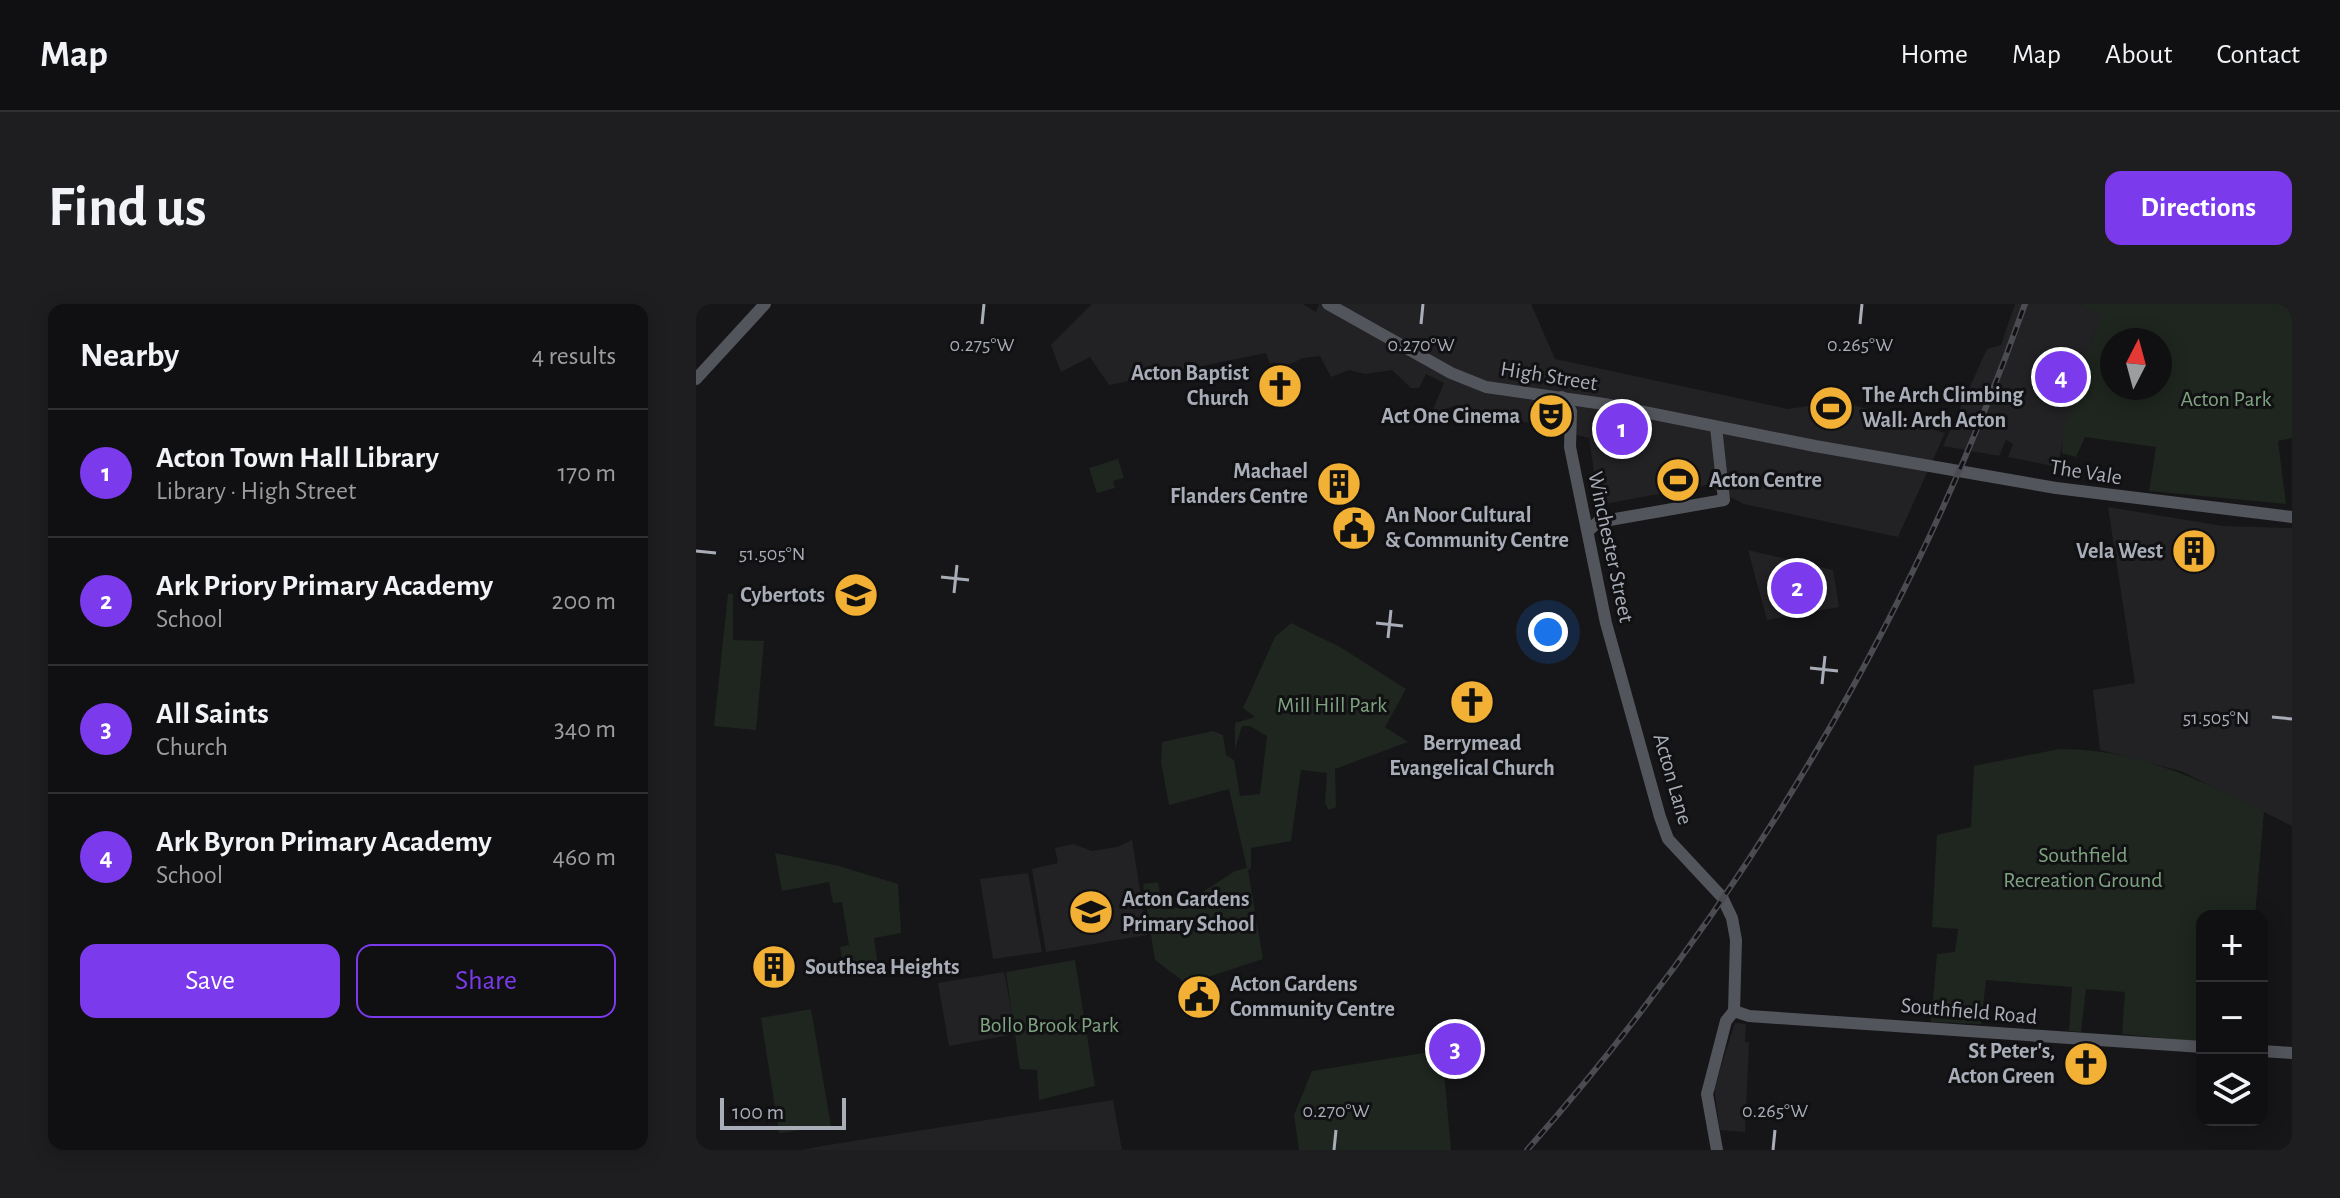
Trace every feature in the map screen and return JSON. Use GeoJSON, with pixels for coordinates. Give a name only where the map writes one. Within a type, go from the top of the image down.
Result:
{"type":"FeatureCollection","features":[{"type":"Feature","properties":{"kind":"main road"},"geometry":{"type":"LineString","coordinates":[[696,379],[765,304]]}},
{"type":"Feature","properties":{"kind":"main road","name":"High Street"},"geometry":{"type":"LineString","coordinates":[[1328,304],[1466,380],[1486,387],[1562,397],[1876,457]]}},
{"type":"Feature","properties":{"kind":"main road","name":"Winchester Street"},"geometry":{"type":"LineString","coordinates":[[1562,397],[1571,411],[1570,447],[1583,513],[1593,526],[1606,623],[1623,678]]}},
{"type":"Feature","properties":{"kind":"main road"},"geometry":{"type":"LineString","coordinates":[[1572,424],[1591,403]]}},
{"type":"Feature","properties":{"kind":"main road"},"geometry":{"type":"LineString","coordinates":[[1593,526],[1724,500],[1716,427]]}},
{"type":"Feature","properties":{"kind":"main road","name":"The Vale"},"geometry":{"type":"LineString","coordinates":[[1876,457],[2103,495],[2292,517]]}},
{"type":"Feature","properties":{"kind":"main road","name":"Acton Lane"},"geometry":{"type":"LineString","coordinates":[[1623,678],[1668,839],[1714,886],[1732,918],[1738,958],[1734,1011],[1726,1021],[1707,1094],[1717,1150]]}},
{"type":"Feature","properties":{"kind":"main road","name":"Southfield Road"},"geometry":{"type":"LineString","coordinates":[[1734,1011],[1749,1016],[2196,1047]]}},
{"type":"Feature","properties":{"kind":"main road"},"geometry":{"type":"LineString","coordinates":[[2268,1051],[2292,1053]]}},
{"type":"Feature","properties":{"kind":"shaded area"},"geometry":{"type":"Polygon","coordinates":[[[1092,304],[1303,304],[1316,312],[1319,304],[1531,304],[1555,359],[1788,409],[1841,401],[1945,433],[1898,537],[1744,504],[1707,485],[1599,505],[1589,438],[1457,405],[1431,414],[1444,383],[1426,374],[1419,388],[1411,388],[1392,370],[1365,374],[1349,370],[1331,377],[1320,356],[1303,358],[1279,369],[1275,362],[1270,364],[1266,353],[1109,385],[1090,357],[1061,372],[1051,345],[1092,304]]]}},
{"type":"Feature","properties":{"kind":"shaded area"},"geometry":{"type":"Polygon","coordinates":[[[2015,304],[2080,304],[2106,315],[2063,438],[2058,467],[2008,457],[2013,444],[2006,440],[1999,456],[1943,446],[1987,349],[2001,345],[2015,304]]]}},
{"type":"Feature","properties":{"kind":"shaded area"},"geometry":{"type":"Polygon","coordinates":[[[2108,507],[2223,526],[2292,528],[2292,826],[2181,771],[2100,750],[2093,690],[2135,683],[2108,507]]]}},
{"type":"Feature","properties":{"kind":"shaded area"},"geometry":{"type":"Polygon","coordinates":[[[1748,550],[1833,570],[1839,607],[1767,620],[1748,550]]]}},
{"type":"Feature","properties":{"kind":"shaded area","name":"Acton Gardens Primary School"},"geometry":{"type":"Polygon","coordinates":[[[1132,840],[1147,935],[1046,952],[1032,869],[1058,863],[1055,848],[1073,844],[1092,851],[1117,847],[1132,840]]]}},
{"type":"Feature","properties":{"kind":"shaded area"},"geometry":{"type":"Polygon","coordinates":[[[1028,873],[1042,952],[993,959],[980,879],[1028,873]]]}},
{"type":"Feature","properties":{"kind":"shaded area"},"geometry":{"type":"Polygon","coordinates":[[[1004,972],[1016,1034],[949,1046],[938,983],[1004,972]]]}},
{"type":"Feature","properties":{"kind":"shaded area"},"geometry":{"type":"Polygon","coordinates":[[[1735,1023],[1746,1024],[1745,1042],[1749,1042],[1745,1132],[1720,1130],[1714,1088],[1735,1023]]]}},
{"type":"Feature","properties":{"kind":"shaded area"},"geometry":{"type":"Polygon","coordinates":[[[1113,1100],[1122,1150],[803,1150],[822,1146],[1113,1100]]]}},
{"type":"Feature","properties":{"kind":"green space","name":"Acton Park"},"geometry":{"type":"Polygon","coordinates":[[[2080,304],[2292,304],[2292,438],[2278,441],[2286,504],[2149,491],[2156,447],[2085,437],[2076,457],[2062,453],[2063,430],[2102,316],[2080,304]]]}},
{"type":"Feature","properties":{"kind":"green space"},"geometry":{"type":"Polygon","coordinates":[[[1118,459],[1124,478],[1113,481],[1115,488],[1097,493],[1089,468],[1118,459]]]}},
{"type":"Feature","properties":{"kind":"green space"},"geometry":{"type":"Polygon","coordinates":[[[728,594],[733,594],[733,640],[764,641],[756,730],[714,726],[728,594]]]}},
{"type":"Feature","properties":{"kind":"green space","name":"Mill Hill Park"},"geometry":{"type":"Polygon","coordinates":[[[1291,623],[1340,647],[1406,689],[1385,727],[1408,742],[1335,769],[1336,807],[1329,810],[1325,803],[1327,773],[1301,770],[1291,841],[1251,848],[1251,868],[1248,870],[1263,959],[1187,984],[1155,960],[1143,884],[1158,882],[1162,905],[1178,908],[1235,871],[1247,868],[1229,789],[1169,805],[1161,762],[1162,742],[1213,731],[1223,735],[1226,755],[1234,760],[1240,796],[1260,794],[1267,736],[1250,726],[1242,726],[1235,749],[1235,723],[1255,717],[1243,708],[1275,637],[1291,623]]]}},
{"type":"Feature","properties":{"kind":"green space","name":"Southfield Recreation Ground"},"geometry":{"type":"Polygon","coordinates":[[[2059,749],[2114,754],[2190,777],[2264,811],[2256,910],[2196,910],[2196,1041],[2122,1034],[2125,992],[2086,989],[2081,1032],[2069,1031],[2072,987],[1986,980],[1981,1024],[1931,1022],[1937,954],[1955,952],[1958,929],[1932,927],[1937,835],[1971,827],[1974,766],[2059,749]]]}},
{"type":"Feature","properties":{"kind":"green space"},"geometry":{"type":"Polygon","coordinates":[[[775,853],[839,866],[898,884],[901,933],[874,938],[878,967],[845,975],[840,947],[849,945],[842,902],[833,903],[829,882],[782,891],[775,853]]]}},
{"type":"Feature","properties":{"kind":"green space","name":"Bollo Brook Park"},"geometry":{"type":"Polygon","coordinates":[[[1075,960],[1095,1086],[1039,1100],[1037,1070],[1020,1069],[1006,972],[1075,960]]]}},
{"type":"Feature","properties":{"kind":"green space"},"geometry":{"type":"Polygon","coordinates":[[[811,1009],[831,1126],[779,1133],[761,1018],[811,1009]]]}},
{"type":"Feature","properties":{"kind":"green space"},"geometry":{"type":"Polygon","coordinates":[[[1442,1050],[1451,1150],[1299,1150],[1294,1115],[1312,1071],[1442,1050]]]}},
{"type":"Feature","properties":{"kind":"railway"},"geometry":{"type":"LineString","coordinates":[[1527,1150],[1606,1056],[1681,958],[1751,856],[1816,751],[1877,642],[1932,532],[1981,419],[2025,304]]}},
{"type":"Feature","properties":{"kind":"place","name":"Ark Byron Primary Academy"},"geometry":{"type":"Point","coordinates":[2061,377]}},
{"type":"Feature","properties":{"kind":"place","name":"Acton Baptist Church"},"geometry":{"type":"Point","coordinates":[1280,386]}},
{"type":"Feature","properties":{"kind":"place","name":"The Arch Climbing Wall: Arch Acton"},"geometry":{"type":"Point","coordinates":[1831,408]}},
{"type":"Feature","properties":{"kind":"place","name":"Act One Cinema"},"geometry":{"type":"Point","coordinates":[1551,416]}},
{"type":"Feature","properties":{"kind":"place","name":"Acton Town Hall Library"},"geometry":{"type":"Point","coordinates":[1622,429]}},
{"type":"Feature","properties":{"kind":"place","name":"Acton Centre"},"geometry":{"type":"Point","coordinates":[1678,480]}},
{"type":"Feature","properties":{"kind":"place","name":"Machael Flanders Centre"},"geometry":{"type":"Point","coordinates":[1339,484]}},
{"type":"Feature","properties":{"kind":"place","name":"An Noor Cultural & Community Centre"},"geometry":{"type":"Point","coordinates":[1354,528]}},
{"type":"Feature","properties":{"kind":"place","name":"Vela West"},"geometry":{"type":"Point","coordinates":[2194,551]}},
{"type":"Feature","properties":{"kind":"place","name":"Ark Priory Primary Academy"},"geometry":{"type":"Point","coordinates":[1797,588]}},
{"type":"Feature","properties":{"kind":"place","name":"Cybertots"},"geometry":{"type":"Point","coordinates":[856,595]}},
{"type":"Feature","properties":{"kind":"place","name":"Berrymead Evangelical Church"},"geometry":{"type":"Point","coordinates":[1472,702]}},
{"type":"Feature","properties":{"kind":"place","name":"Acton Gardens Primary School"},"geometry":{"type":"Point","coordinates":[1091,912]}},
{"type":"Feature","properties":{"kind":"place","name":"Southsea Heights"},"geometry":{"type":"Point","coordinates":[774,967]}},
{"type":"Feature","properties":{"kind":"place","name":"Acton Gardens Community Centre"},"geometry":{"type":"Point","coordinates":[1199,997]}},
{"type":"Feature","properties":{"kind":"place","name":"All Saints"},"geometry":{"type":"Point","coordinates":[1455,1049]}},
{"type":"Feature","properties":{"kind":"place","name":"St Peter's, Acton Green"},"geometry":{"type":"Point","coordinates":[2086,1064]}}]}
